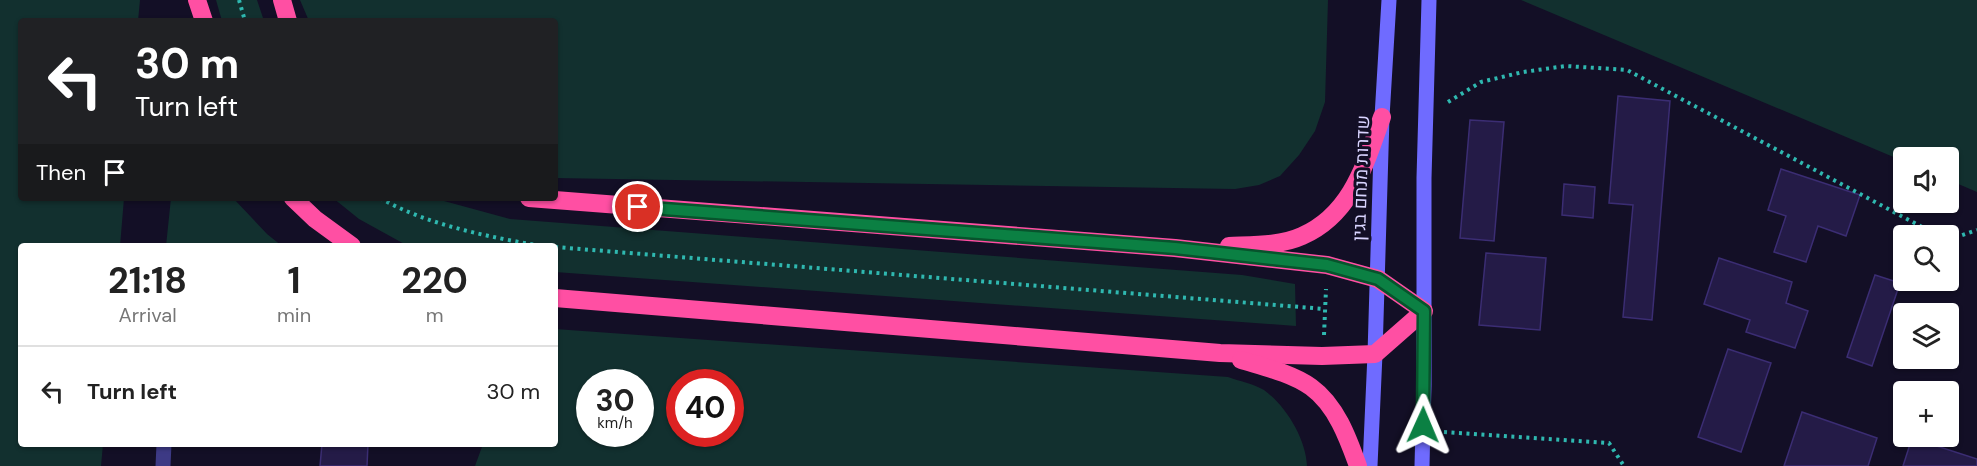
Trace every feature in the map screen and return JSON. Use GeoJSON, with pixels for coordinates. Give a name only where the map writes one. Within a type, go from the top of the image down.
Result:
{"type":"FeatureCollection","features":[{"type":"Feature","properties":{"kind":"highway"},"geometry":{"type":"LineString","coordinates":[[197,0],[203,18]]}},
{"type":"Feature","properties":{"kind":"highway"},"geometry":{"type":"LineString","coordinates":[[282,0],[287,18]]}},
{"type":"Feature","properties":{"kind":"highway"},"geometry":{"type":"LineString","coordinates":[[1175,248],[1269,244],[1301,237],[1325,222],[1341,207],[1359,178],[1382,117]]}},
{"type":"Feature","properties":{"kind":"highway"},"geometry":{"type":"LineString","coordinates":[[558,200],[1175,248],[1327,265],[1378,279],[1424,311],[1376,354],[1322,356],[1220,353],[558,298]]}},
{"type":"Feature","properties":{"kind":"highway"},"geometry":{"type":"LineString","coordinates":[[296,201],[315,219],[348,243]]}},
{"type":"Feature","properties":{"kind":"highway"},"geometry":{"type":"LineString","coordinates":[[1220,353],[1287,375],[1310,386],[1322,397],[1339,422],[1358,466]]}},
{"type":"Feature","properties":{"kind":"main road","name":"שדרות מנחם בגין"},"geometry":{"type":"LineString","coordinates":[[1370,466],[1376,354],[1382,117],[1389,0]]}},
{"type":"Feature","properties":{"kind":"main road"},"geometry":{"type":"LineString","coordinates":[[1422,466],[1424,177],[1429,0]]}},
{"type":"Feature","properties":{"kind":"lane"},"geometry":{"type":"LineString","coordinates":[[163,466],[164,447]]}},
{"type":"Feature","properties":{"kind":"path"},"geometry":{"type":"LineString","coordinates":[[239,0],[243,18]]}},
{"type":"Feature","properties":{"kind":"path"},"geometry":{"type":"LineString","coordinates":[[1448,102],[1481,82],[1523,72],[1566,66],[1627,70],[1917,225]]}},
{"type":"Feature","properties":{"kind":"path"},"geometry":{"type":"LineString","coordinates":[[385,201],[398,209],[452,226],[526,243]]}},
{"type":"Feature","properties":{"kind":"path"},"geometry":{"type":"LineString","coordinates":[[1959,236],[1977,230]]}},
{"type":"Feature","properties":{"kind":"path"},"geometry":{"type":"LineString","coordinates":[[558,248],[1325,309]]}},
{"type":"Feature","properties":{"kind":"path"},"geometry":{"type":"LineString","coordinates":[[1322,356],[1327,265]]}},
{"type":"Feature","properties":{"kind":"path"},"geometry":{"type":"LineString","coordinates":[[1440,432],[1609,442],[1624,466]]}},
{"type":"Feature","properties":{"kind":"green space"},"geometry":{"type":"Polygon","coordinates":[[[0,0],[140,0],[138,18],[18,18],[18,201],[124,201],[120,243],[18,243],[18,447],[103,447],[101,466],[0,466],[0,0]]]}},
{"type":"Feature","properties":{"kind":"green space"},"geometry":{"type":"Polygon","coordinates":[[[216,0],[257,0],[263,18],[221,18],[216,0]]]}},
{"type":"Feature","properties":{"kind":"green space"},"geometry":{"type":"Polygon","coordinates":[[[300,0],[1328,0],[1325,102],[1315,131],[1299,155],[1280,176],[1259,185],[1235,189],[558,178],[558,18],[308,18],[300,0]]]}},
{"type":"Feature","properties":{"kind":"green space"},"geometry":{"type":"Polygon","coordinates":[[[1521,0],[1977,0],[1977,192],[1959,184],[1959,147],[1893,147],[1893,157],[1521,0]]]}},
{"type":"Feature","properties":{"kind":"green space"},"geometry":{"type":"Polygon","coordinates":[[[171,201],[236,201],[278,243],[166,243],[171,201]]]}},
{"type":"Feature","properties":{"kind":"green space"},"geometry":{"type":"Polygon","coordinates":[[[337,201],[444,201],[510,219],[1242,275],[1295,284],[1296,326],[558,272],[558,243],[403,243],[359,219],[337,201]]]}},
{"type":"Feature","properties":{"kind":"green space"},"geometry":{"type":"Polygon","coordinates":[[[558,329],[1228,377],[1264,390],[1280,405],[1299,434],[1307,466],[475,466],[482,447],[558,447],[558,329]]]}},
{"type":"Feature","properties":{"kind":"building"},"geometry":{"type":"Polygon","coordinates":[[[1618,96],[1670,101],[1652,320],[1623,317],[1633,205],[1609,203],[1618,96]]]}},
{"type":"Feature","properties":{"kind":"building"},"geometry":{"type":"Polygon","coordinates":[[[1470,120],[1504,122],[1494,241],[1460,238],[1470,120]]]}},
{"type":"Feature","properties":{"kind":"building"},"geometry":{"type":"Polygon","coordinates":[[[1781,169],[1860,195],[1846,236],[1818,226],[1806,262],[1774,252],[1786,216],[1768,210],[1781,169]]]}},
{"type":"Feature","properties":{"kind":"building"},"geometry":{"type":"Polygon","coordinates":[[[1564,184],[1595,187],[1593,218],[1562,215],[1564,184]]]}},
{"type":"Feature","properties":{"kind":"building"},"geometry":{"type":"Polygon","coordinates":[[[1486,253],[1546,258],[1540,330],[1479,325],[1486,253]]]}},
{"type":"Feature","properties":{"kind":"building"},"geometry":{"type":"Polygon","coordinates":[[[1719,258],[1792,282],[1786,303],[1808,311],[1795,348],[1746,332],[1750,320],[1704,304],[1719,258]]]}},
{"type":"Feature","properties":{"kind":"building"},"geometry":{"type":"Polygon","coordinates":[[[1875,275],[1893,281],[1893,291],[1897,291],[1872,366],[1847,357],[1875,275]]]}},
{"type":"Feature","properties":{"kind":"building"},"geometry":{"type":"Polygon","coordinates":[[[1728,349],[1771,363],[1741,452],[1698,437],[1728,349]]]}},
{"type":"Feature","properties":{"kind":"building"},"geometry":{"type":"Polygon","coordinates":[[[1802,412],[1877,438],[1868,466],[1784,466],[1802,412]]]}},
{"type":"Feature","properties":{"kind":"building"},"geometry":{"type":"Polygon","coordinates":[[[322,447],[368,447],[367,466],[320,466],[322,447]]]}},
{"type":"Feature","properties":{"kind":"building"},"geometry":{"type":"Polygon","coordinates":[[[1909,447],[1940,447],[1977,459],[1977,466],[1903,466],[1909,447]]]}},
{"type":"Feature","properties":{"kind":"route"},"geometry":{"type":"LineString","coordinates":[[638,207],[1175,248],[1327,265],[1378,279],[1424,311],[1423,425]]}}]}
